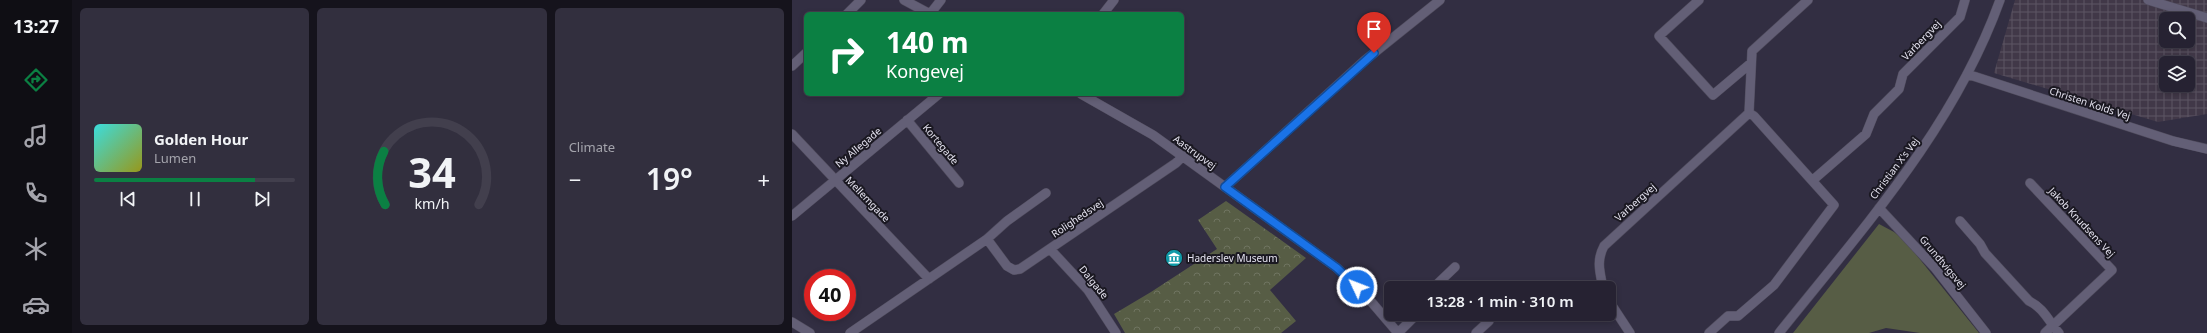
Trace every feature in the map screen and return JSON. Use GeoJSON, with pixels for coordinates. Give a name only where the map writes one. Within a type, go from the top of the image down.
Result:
{"type":"FeatureCollection","features":[{"type":"Feature","properties":{"kind":"street"},"geometry":{"type":"LineString","coordinates":[[849,12],[861,0]]}},
{"type":"Feature","properties":{"kind":"street"},"geometry":{"type":"LineString","coordinates":[[904,0],[926,12]]}},
{"type":"Feature","properties":{"kind":"street"},"geometry":{"type":"LineString","coordinates":[[932,12],[941,0]]}},
{"type":"Feature","properties":{"kind":"street"},"geometry":{"type":"LineString","coordinates":[[1105,12],[1114,0]]}},
{"type":"Feature","properties":{"kind":"street"},"geometry":{"type":"LineString","coordinates":[[1225,187],[1364,61],[1440,0]]}},
{"type":"Feature","properties":{"kind":"street"},"geometry":{"type":"LineString","coordinates":[[1699,0],[1659,36],[1714,95],[1746,65],[1751,63]]}},
{"type":"Feature","properties":{"kind":"street"},"geometry":{"type":"LineString","coordinates":[[1709,333],[1728,316],[1738,316],[1774,285],[1834,205],[1754,116],[1749,113],[1752,51],[1808,0]]}},
{"type":"Feature","properties":{"kind":"street","name":"Varbergvej"},"geometry":{"type":"LineString","coordinates":[[1813,180],[1866,134],[1874,114],[1899,89],[1903,74],[1960,17],[1965,0]]}},
{"type":"Feature","properties":{"kind":"street","name":"Christian X's Vej"},"geometry":{"type":"LineString","coordinates":[[1780,333],[1907,174],[1941,122],[1967,74],[2000,0]]}},
{"type":"Feature","properties":{"kind":"street"},"geometry":{"type":"LineString","coordinates":[[2148,0],[2207,18]]}},
{"type":"Feature","properties":{"kind":"street"},"geometry":{"type":"LineString","coordinates":[[792,66],[804,55]]}},
{"type":"Feature","properties":{"kind":"street","name":"Christen Kolds Vej"},"geometry":{"type":"LineString","coordinates":[[1967,74],[2173,141],[2207,149]]}},
{"type":"Feature","properties":{"kind":"street","name":"Ny Allegade"},"geometry":{"type":"LineString","coordinates":[[792,216],[937,96]]}},
{"type":"Feature","properties":{"kind":"street","name":"Aastrupvej"},"geometry":{"type":"LineString","coordinates":[[1085,96],[1130,121],[1183,156],[1337,268],[1368,298],[1398,333],[1410,321]]}},
{"type":"Feature","properties":{"kind":"street","name":"Varbergvej"},"geometry":{"type":"LineString","coordinates":[[1601,281],[1598,266],[1599,255],[1604,246],[1749,113]]}},
{"type":"Feature","properties":{"kind":"street","name":"Kortegade"},"geometry":{"type":"LineString","coordinates":[[907,120],[959,183]]}},
{"type":"Feature","properties":{"kind":"street","name":"Mellemgade"},"geometry":{"type":"LineString","coordinates":[[792,134],[929,278]]}},
{"type":"Feature","properties":{"kind":"street","name":"Rolighedsvej"},"geometry":{"type":"LineString","coordinates":[[987,239],[1007,266],[1014,270],[1020,269],[1176,164],[1183,156]]}},
{"type":"Feature","properties":{"kind":"street","name":"Jakob Knudsens Vej"},"geometry":{"type":"LineString","coordinates":[[2030,183],[2112,270],[2045,333]]}},
{"type":"Feature","properties":{"kind":"street"},"geometry":{"type":"LineString","coordinates":[[850,333],[987,239],[1007,221],[1046,193]]}},
{"type":"Feature","properties":{"kind":"street","name":"Grundtvigsvej"},"geometry":{"type":"LineString","coordinates":[[1879,208],[1935,268],[1986,333]]}},
{"type":"Feature","properties":{"kind":"street"},"geometry":{"type":"LineString","coordinates":[[1960,221],[1980,244],[1985,253],[2029,301],[2036,304],[2051,320],[2053,326],[2059,333]]}},
{"type":"Feature","properties":{"kind":"street","name":"Dalgade"},"geometry":{"type":"LineString","coordinates":[[1050,249],[1088,290],[1116,333]]}},
{"type":"Feature","properties":{"kind":"street"},"geometry":{"type":"LineString","coordinates":[[1440,281],[1455,267]]}},
{"type":"Feature","properties":{"kind":"street"},"geometry":{"type":"LineString","coordinates":[[1616,312],[1630,333]]}},
{"type":"Feature","properties":{"kind":"street"},"geometry":{"type":"LineString","coordinates":[[1476,333],[1489,321]]}},
{"type":"Feature","properties":{"kind":"street"},"geometry":{"type":"LineString","coordinates":[[792,322],[810,333]]}},
{"type":"Feature","properties":{"kind":"shaded area"},"geometry":{"type":"Polygon","coordinates":[[[2015,0],[2207,0],[2207,114],[2158,122],[1994,73],[2015,0]]]}},
{"type":"Feature","properties":{"kind":"green space"},"geometry":{"type":"Polygon","coordinates":[[[1226,201],[1306,258],[1270,290],[1296,321],[1281,333],[1125,333],[1114,314],[1217,249],[1198,220],[1226,201]]]}},
{"type":"Feature","properties":{"kind":"green space"},"geometry":{"type":"Polygon","coordinates":[[[1879,224],[1894,232],[1906,242],[1979,333],[1920,333],[1886,328],[1869,333],[1793,333],[1879,224]]]}},
{"type":"Feature","properties":{"kind":"place","name":"Haderslev Museum"},"geometry":{"type":"Point","coordinates":[1174,258]}},
{"type":"Feature","properties":{"kind":"route"},"geometry":{"type":"LineString","coordinates":[[1357,287],[1337,268],[1225,187],[1374,53]]}}]}
